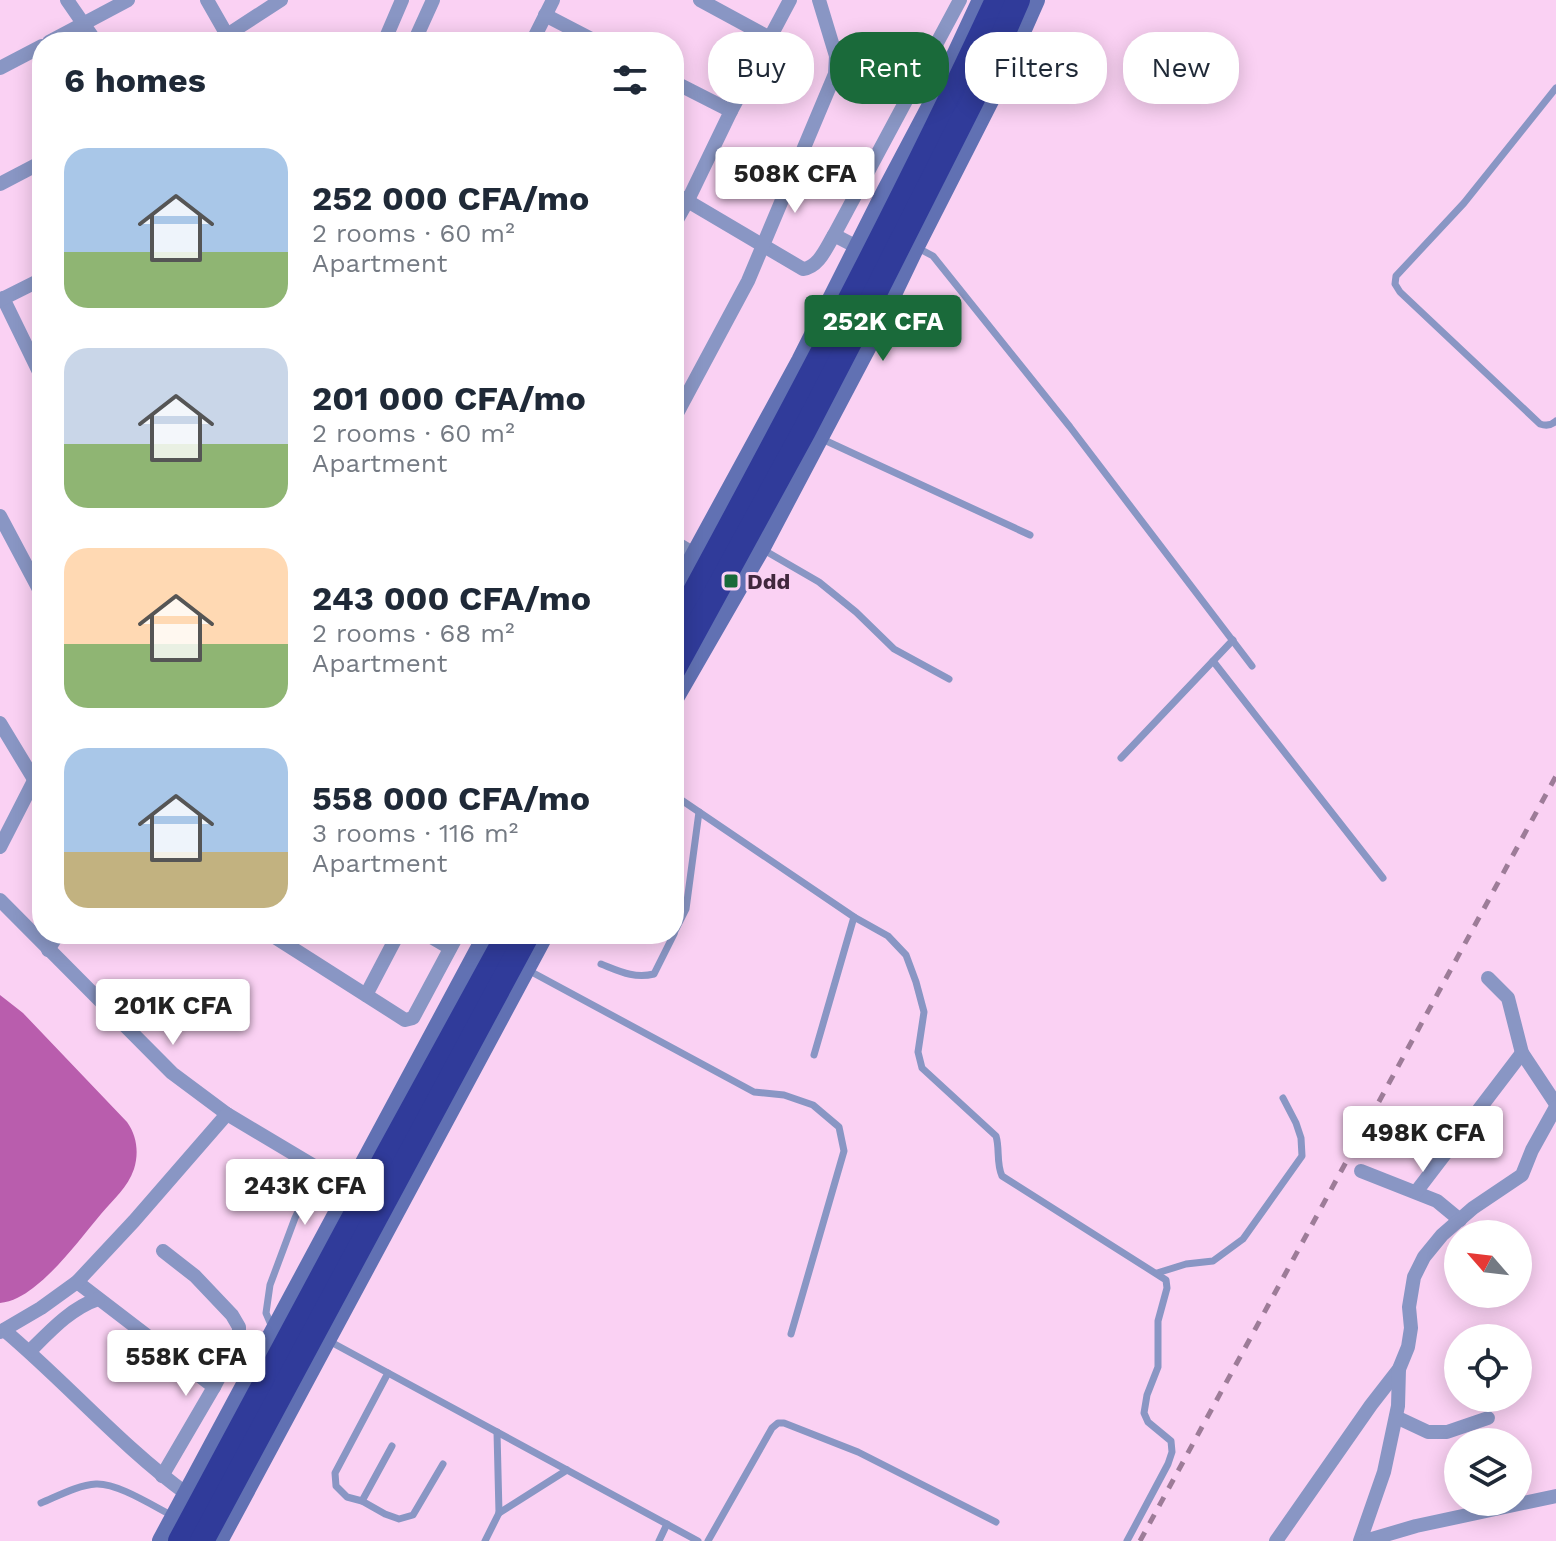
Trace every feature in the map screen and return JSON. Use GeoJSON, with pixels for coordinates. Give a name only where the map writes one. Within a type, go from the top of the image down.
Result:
{"type":"FeatureCollection","features":[{"type":"Feature","properties":{"kind":"highway"},"geometry":{"type":"LineString","coordinates":[[684,606],[703,559],[807,364],[889,220],[997,0]]}},
{"type":"Feature","properties":{"kind":"highway"},"geometry":{"type":"LineString","coordinates":[[1008,32],[1018,0]]}},
{"type":"Feature","properties":{"kind":"highway"},"geometry":{"type":"LineString","coordinates":[[684,652],[812,434],[979,104]]}},
{"type":"Feature","properties":{"kind":"highway"},"geometry":{"type":"LineString","coordinates":[[177,1529],[379,1154],[502,944]]}},
{"type":"Feature","properties":{"kind":"highway"},"geometry":{"type":"LineString","coordinates":[[202,1541],[320,1336],[519,965],[525,944]]}},
{"type":"Feature","properties":{"kind":"street"},"geometry":{"type":"LineString","coordinates":[[67,0],[89,32]]}},
{"type":"Feature","properties":{"kind":"street"},"geometry":{"type":"LineString","coordinates":[[68,32],[128,0]]}},
{"type":"Feature","properties":{"kind":"street"},"geometry":{"type":"LineString","coordinates":[[207,0],[226,32]]}},
{"type":"Feature","properties":{"kind":"street"},"geometry":{"type":"LineString","coordinates":[[237,32],[281,0]]}},
{"type":"Feature","properties":{"kind":"street"},"geometry":{"type":"LineString","coordinates":[[392,32],[402,0]]}},
{"type":"Feature","properties":{"kind":"street"},"geometry":{"type":"LineString","coordinates":[[419,32],[433,0]]}},
{"type":"Feature","properties":{"kind":"street"},"geometry":{"type":"LineString","coordinates":[[537,32],[553,0]]}},
{"type":"Feature","properties":{"kind":"street"},"geometry":{"type":"LineString","coordinates":[[700,0],[759,32]]}},
{"type":"Feature","properties":{"kind":"street"},"geometry":{"type":"LineString","coordinates":[[773,32],[790,0]]}},
{"type":"Feature","properties":{"kind":"street"},"geometry":{"type":"LineString","coordinates":[[684,400],[748,281],[835,74],[836,56],[819,0]]}},
{"type":"Feature","properties":{"kind":"street"},"geometry":{"type":"LineString","coordinates":[[684,198],[803,269],[815,265],[960,0]]}},
{"type":"Feature","properties":{"kind":"street"},"geometry":{"type":"LineString","coordinates":[[807,364],[857,247],[940,90],[982,0]]}},
{"type":"Feature","properties":{"kind":"street"},"geometry":{"type":"LineString","coordinates":[[1017,32],[1035,0]]}},
{"type":"Feature","properties":{"kind":"street"},"geometry":{"type":"LineString","coordinates":[[545,15],[578,32]]}},
{"type":"Feature","properties":{"kind":"street"},"geometry":{"type":"LineString","coordinates":[[0,68],[32,51]]}},
{"type":"Feature","properties":{"kind":"street"},"geometry":{"type":"LineString","coordinates":[[684,87],[731,111]]}},
{"type":"Feature","properties":{"kind":"street"},"geometry":{"type":"LineString","coordinates":[[684,207],[735,104]]}},
{"type":"Feature","properties":{"kind":"street"},"geometry":{"type":"LineString","coordinates":[[0,184],[32,167]]}},
{"type":"Feature","properties":{"kind":"street"},"geometry":{"type":"LineString","coordinates":[[834,235],[857,247]]}},
{"type":"Feature","properties":{"kind":"street"},"geometry":{"type":"LineString","coordinates":[[32,284],[2,299],[32,358]]}},
{"type":"Feature","properties":{"kind":"street"},"geometry":{"type":"LineString","coordinates":[[684,681],[761,547],[812,434]]}},
{"type":"Feature","properties":{"kind":"street"},"geometry":{"type":"LineString","coordinates":[[0,516],[32,576]]}},
{"type":"Feature","properties":{"kind":"street"},"geometry":{"type":"LineString","coordinates":[[684,548],[703,559],[684,582]]}},
{"type":"Feature","properties":{"kind":"street"},"geometry":{"type":"LineString","coordinates":[[0,723],[32,776]]}},
{"type":"Feature","properties":{"kind":"street"},"geometry":{"type":"LineString","coordinates":[[0,847],[32,787]]}},
{"type":"Feature","properties":{"kind":"street"},"geometry":{"type":"LineString","coordinates":[[0,900],[32,933]]}},
{"type":"Feature","properties":{"kind":"street"},"geometry":{"type":"LineString","coordinates":[[42,944],[172,1073],[227,1114],[351,1188]]}},
{"type":"Feature","properties":{"kind":"street"},"geometry":{"type":"LineString","coordinates":[[48,950],[52,944]]}},
{"type":"Feature","properties":{"kind":"street"},"geometry":{"type":"LineString","coordinates":[[286,944],[405,1020],[413,1018],[452,944]]}},
{"type":"Feature","properties":{"kind":"street"},"geometry":{"type":"LineString","coordinates":[[366,995],[393,944]]}},
{"type":"Feature","properties":{"kind":"street"},"geometry":{"type":"LineString","coordinates":[[443,944],[450,948]]}},
{"type":"Feature","properties":{"kind":"street"},"geometry":{"type":"LineString","coordinates":[[162,1541],[177,1529],[187,1494],[351,1188],[379,1154],[483,944]]}},
{"type":"Feature","properties":{"kind":"street"},"geometry":{"type":"LineString","coordinates":[[519,965],[536,944]]}},
{"type":"Feature","properties":{"kind":"street"},"geometry":{"type":"LineString","coordinates":[[1361,1171],[1437,1201],[1460,1220],[1522,1175],[1556,1106],[1522,1053],[1508,998],[1488,978]]}},
{"type":"Feature","properties":{"kind":"street"},"geometry":{"type":"LineString","coordinates":[[1416,1192],[1522,1053]]}},
{"type":"Feature","properties":{"kind":"street"},"geometry":{"type":"LineString","coordinates":[[187,1494],[162,1476],[30,1351],[2,1331],[77,1282],[227,1114]]}},
{"type":"Feature","properties":{"kind":"street"},"geometry":{"type":"LineString","coordinates":[[1276,1541],[1399,1369],[1408,1347],[1411,1328],[1409,1307],[1414,1277],[1424,1257],[1444,1233]]}},
{"type":"Feature","properties":{"kind":"street"},"geometry":{"type":"LineString","coordinates":[[162,1476],[239,1337],[239,1327],[232,1315],[195,1276],[163,1251]]}},
{"type":"Feature","properties":{"kind":"street"},"geometry":{"type":"LineString","coordinates":[[77,1282],[214,1387]]}},
{"type":"Feature","properties":{"kind":"street"},"geometry":{"type":"LineString","coordinates":[[30,1351],[83,1304],[98,1299]]}},
{"type":"Feature","properties":{"kind":"street"},"geometry":{"type":"LineString","coordinates":[[218,1541],[320,1336]]}},
{"type":"Feature","properties":{"kind":"street"},"geometry":{"type":"LineString","coordinates":[[1362,1541],[1384,1472],[1396,1417],[1399,1369]]}},
{"type":"Feature","properties":{"kind":"street"},"geometry":{"type":"LineString","coordinates":[[1396,1417],[1428,1432],[1447,1432],[1488,1418]]}},
{"type":"Feature","properties":{"kind":"street"},"geometry":{"type":"LineString","coordinates":[[1362,1541],[1416,1526],[1556,1496]]}},
{"type":"Feature","properties":{"kind":"lane"},"geometry":{"type":"LineString","coordinates":[[1556,88],[1464,203],[1396,276],[1395,284],[1540,424],[1546,426],[1556,421]]}},
{"type":"Feature","properties":{"kind":"lane"},"geometry":{"type":"LineString","coordinates":[[908,244],[933,256],[1070,427],[1252,666]]}},
{"type":"Feature","properties":{"kind":"lane"},"geometry":{"type":"LineString","coordinates":[[812,434],[1030,535]]}},
{"type":"Feature","properties":{"kind":"lane"},"geometry":{"type":"LineString","coordinates":[[761,547],[819,582],[894,649],[949,679]]}},
{"type":"Feature","properties":{"kind":"lane"},"geometry":{"type":"LineString","coordinates":[[1121,758],[1233,640]]}},
{"type":"Feature","properties":{"kind":"lane"},"geometry":{"type":"LineString","coordinates":[[1213,661],[1383,878]]}},
{"type":"Feature","properties":{"kind":"lane"},"geometry":{"type":"LineString","coordinates":[[684,802],[854,917],[888,936],[906,955],[924,1012],[918,1052],[922,1068],[996,1136],[998,1168],[1002,1176],[1166,1280],[1167,1288],[1158,1321],[1158,1367],[1144,1413],[1148,1422],[1171,1441],[1172,1452],[1127,1541]]}},
{"type":"Feature","properties":{"kind":"lane"},"geometry":{"type":"LineString","coordinates":[[684,913],[699,812]]}},
{"type":"Feature","properties":{"kind":"lane"},"geometry":{"type":"LineString","coordinates":[[814,1055],[854,917]]}},
{"type":"Feature","properties":{"kind":"lane"},"geometry":{"type":"LineString","coordinates":[[601,964],[642,977],[654,974],[669,944]]}},
{"type":"Feature","properties":{"kind":"lane"},"geometry":{"type":"LineString","coordinates":[[519,965],[754,1092],[784,1095],[813,1105],[839,1127],[844,1151],[791,1334]]}},
{"type":"Feature","properties":{"kind":"lane"},"geometry":{"type":"LineString","coordinates":[[1157,1273],[1186,1264],[1213,1261],[1243,1239],[1302,1156],[1301,1138],[1283,1098]]}},
{"type":"Feature","properties":{"kind":"lane"},"geometry":{"type":"LineString","coordinates":[[274,1333],[266,1313],[270,1285],[295,1218],[318,1169]]}},
{"type":"Feature","properties":{"kind":"lane"},"geometry":{"type":"LineString","coordinates":[[320,1336],[698,1541]]}},
{"type":"Feature","properties":{"kind":"lane"},"geometry":{"type":"LineString","coordinates":[[388,1373],[335,1473],[336,1486],[347,1497],[399,1519],[413,1515],[443,1464]]}},
{"type":"Feature","properties":{"kind":"lane"},"geometry":{"type":"LineString","coordinates":[[708,1541],[772,1428],[778,1423],[858,1452],[996,1522]]}},
{"type":"Feature","properties":{"kind":"lane"},"geometry":{"type":"LineString","coordinates":[[485,1541],[499,1513],[497,1432]]}},
{"type":"Feature","properties":{"kind":"lane"},"geometry":{"type":"LineString","coordinates":[[362,1501],[392,1446]]}},
{"type":"Feature","properties":{"kind":"lane"},"geometry":{"type":"LineString","coordinates":[[499,1513],[567,1470]]}},
{"type":"Feature","properties":{"kind":"lane"},"geometry":{"type":"LineString","coordinates":[[41,1503],[99,1483],[117,1489],[177,1529]]}},
{"type":"Feature","properties":{"kind":"lane"},"geometry":{"type":"LineString","coordinates":[[659,1541],[667,1524]]}},
{"type":"Feature","properties":{"kind":"shaded area"},"geometry":{"type":"Polygon","coordinates":[[[0,995],[23,1013],[127,1122],[137,1151],[134,1169],[124,1187],[60,1262],[26,1293],[0,1303],[0,995]]]}},
{"type":"Feature","properties":{"kind":"railway"},"geometry":{"type":"LineString","coordinates":[[1140,1541],[1556,776]]}},
{"type":"Feature","properties":{"kind":"place","name":"Ddd"},"geometry":{"type":"Point","coordinates":[731,581]}}]}
